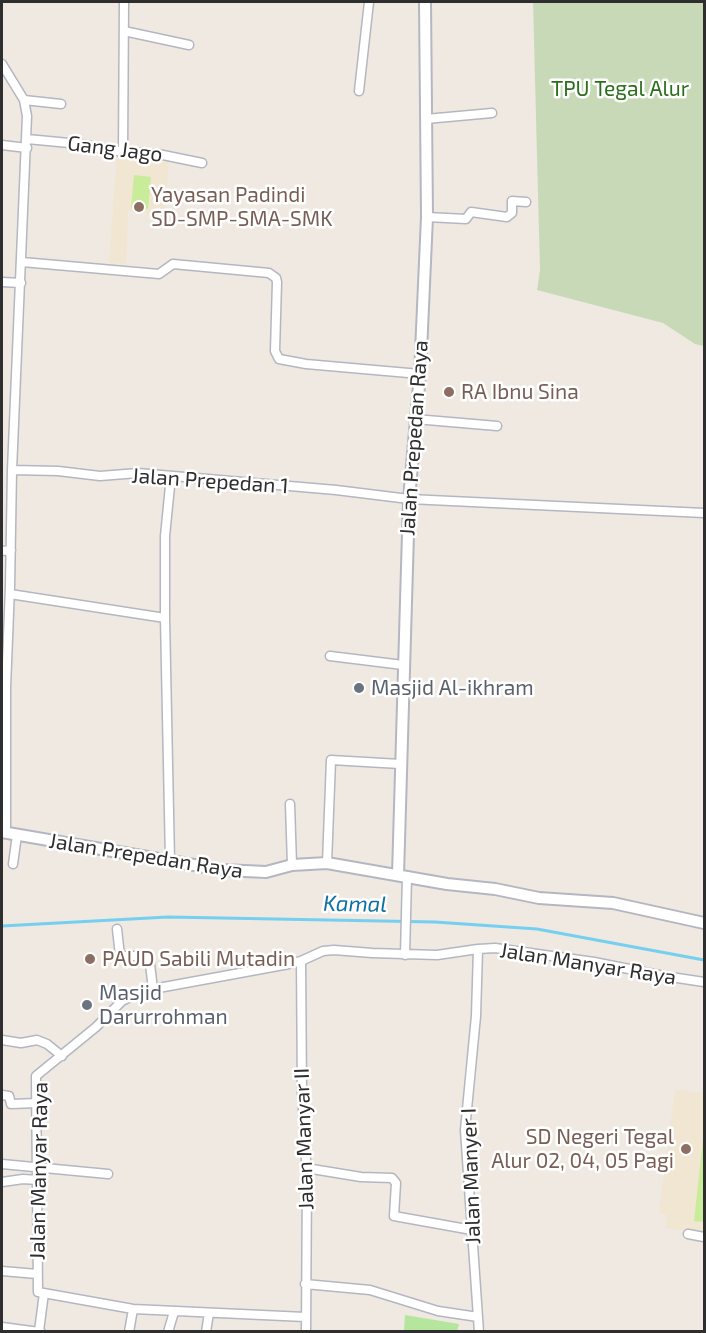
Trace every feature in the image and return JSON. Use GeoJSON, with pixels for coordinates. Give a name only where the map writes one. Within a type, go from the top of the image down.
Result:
{"type":"FeatureCollection","features":[{"type":"Feature","properties":{"kind":"street"},"geometry":{"type":"LineString","coordinates":[[123,152],[124,2]]}},
{"type":"Feature","properties":{"kind":"street"},"geometry":{"type":"LineString","coordinates":[[359,92],[369,2]]}},
{"type":"Feature","properties":{"kind":"street","name":"Jalan Prepedan Raya"},"geometry":{"type":"LineString","coordinates":[[402,875],[400,764],[409,499],[420,374],[427,217],[425,2]]}},
{"type":"Feature","properties":{"kind":"street"},"geometry":{"type":"LineString","coordinates":[[124,31],[189,45]]}},
{"type":"Feature","properties":{"kind":"street"},"geometry":{"type":"LineString","coordinates":[[2,63],[24,100],[27,116],[12,470],[6,550],[10,594],[4,740],[8,833],[13,864]]}},
{"type":"Feature","properties":{"kind":"street"},"geometry":{"type":"LineString","coordinates":[[24,100],[61,104]]}},
{"type":"Feature","properties":{"kind":"street"},"geometry":{"type":"LineString","coordinates":[[426,119],[492,113]]}},
{"type":"Feature","properties":{"kind":"street","name":"Gang Jago"},"geometry":{"type":"LineString","coordinates":[[2,145],[80,144],[202,162]]}},
{"type":"Feature","properties":{"kind":"street"},"geometry":{"type":"LineString","coordinates":[[427,217],[466,219],[471,212],[504,217],[512,214],[512,201],[526,202]]}},
{"type":"Feature","properties":{"kind":"street"},"geometry":{"type":"LineString","coordinates":[[22,262],[159,274],[173,264],[269,273],[276,278],[278,289],[275,353],[279,359],[306,364],[420,374]]}},
{"type":"Feature","properties":{"kind":"street"},"geometry":{"type":"LineString","coordinates":[[2,282],[21,283]]}},
{"type":"Feature","properties":{"kind":"street"},"geometry":{"type":"LineString","coordinates":[[415,419],[497,426]]}},
{"type":"Feature","properties":{"kind":"street","name":"Jalan Prepedan 1"},"geometry":{"type":"LineString","coordinates":[[12,470],[58,471],[100,476],[138,473],[336,490],[409,499],[705,513]]}},
{"type":"Feature","properties":{"kind":"street"},"geometry":{"type":"LineString","coordinates":[[170,861],[165,536],[171,476]]}},
{"type":"Feature","properties":{"kind":"street"},"geometry":{"type":"LineString","coordinates":[[10,594],[165,618]]}},
{"type":"Feature","properties":{"kind":"street"},"geometry":{"type":"LineString","coordinates":[[330,656],[403,665]]}},
{"type":"Feature","properties":{"kind":"street"},"geometry":{"type":"LineString","coordinates":[[327,862],[331,760],[400,764]]}},
{"type":"Feature","properties":{"kind":"street"},"geometry":{"type":"LineString","coordinates":[[290,804],[292,865]]}},
{"type":"Feature","properties":{"kind":"street","name":"Jalan Prepedan Raya"},"geometry":{"type":"LineString","coordinates":[[8,833],[248,873],[266,872],[292,865],[327,862],[447,885],[495,889],[539,898],[613,903],[705,923]]}},
{"type":"Feature","properties":{"kind":"street"},"geometry":{"type":"LineString","coordinates":[[402,875],[405,901],[405,955]]}},
{"type":"Feature","properties":{"kind":"street"},"geometry":{"type":"LineString","coordinates":[[117,929],[120,956],[149,956],[153,989]]}},
{"type":"Feature","properties":{"kind":"street","name":"Jalan Manyar Raya"},"geometry":{"type":"LineString","coordinates":[[44,1293],[37,1290],[36,1076],[62,1056],[122,1001],[153,989],[302,961],[323,951],[334,950],[437,955],[478,949],[516,950],[705,982]]}},
{"type":"Feature","properties":{"kind":"street","name":"Jalan Manyer I"},"geometry":{"type":"LineString","coordinates":[[478,949],[476,1016],[465,1130],[479,1332]]}},
{"type":"Feature","properties":{"kind":"street","name":"Jalan Manyar II"},"geometry":{"type":"LineString","coordinates":[[302,961],[302,1093],[306,1168],[305,1317]]}},
{"type":"Feature","properties":{"kind":"street"},"geometry":{"type":"LineString","coordinates":[[2,1040],[21,1043],[37,1040],[47,1044],[62,1056]]}},
{"type":"Feature","properties":{"kind":"street"},"geometry":{"type":"LineString","coordinates":[[2,1095],[9,1096],[10,1104],[37,1103]]}},
{"type":"Feature","properties":{"kind":"street"},"geometry":{"type":"LineString","coordinates":[[2,1164],[108,1174]]}},
{"type":"Feature","properties":{"kind":"street"},"geometry":{"type":"LineString","coordinates":[[306,1168],[361,1177],[392,1178],[396,1183],[393,1213],[397,1217],[472,1230]]}},
{"type":"Feature","properties":{"kind":"street"},"geometry":{"type":"LineString","coordinates":[[2,1182],[23,1179],[38,1180]]}},
{"type":"Feature","properties":{"kind":"street"},"geometry":{"type":"LineString","coordinates":[[688,1234],[705,1237]]}},
{"type":"Feature","properties":{"kind":"street"},"geometry":{"type":"LineString","coordinates":[[2,1271],[37,1274]]}},
{"type":"Feature","properties":{"kind":"street"},"geometry":{"type":"LineString","coordinates":[[305,1284],[370,1290],[438,1311],[478,1317]]}},
{"type":"Feature","properties":{"kind":"street"},"geometry":{"type":"LineString","coordinates":[[2,1327],[40,1331],[44,1293],[133,1309],[305,1317],[306,1332]]}},
{"type":"Feature","properties":{"kind":"street"},"geometry":{"type":"LineString","coordinates":[[129,1332],[133,1309]]}},
{"type":"Feature","properties":{"kind":"street"},"geometry":{"type":"LineString","coordinates":[[168,1332],[174,1312]]}},
{"type":"Feature","properties":{"kind":"street"},"geometry":{"type":"LineString","coordinates":[[206,1332],[209,1313]]}},
{"type":"Feature","properties":{"kind":"shaded area","name":"Yayasan Padindi SD-SMP-SMA-SMK"},"geometry":{"type":"Polygon","coordinates":[[[117,154],[169,158],[165,217],[147,216],[147,213],[128,211],[126,264],[109,263],[117,154]]]}},
{"type":"Feature","properties":{"kind":"shaded area","name":"SD Negeri Tegal Alur 02, 04, 05 Pagi"},"geometry":{"type":"Polygon","coordinates":[[[675,1090],[704,1093],[704,1243],[686,1240],[686,1231],[665,1228],[667,1215],[659,1213],[675,1090]]]}},
{"type":"Feature","properties":{"kind":"green space","name":"TPU Tegal Alur"},"geometry":{"type":"Polygon","coordinates":[[[533,2],[704,2],[704,346],[695,344],[663,323],[537,290],[540,270],[533,2]]]}},
{"type":"Feature","properties":{"kind":"green space"},"geometry":{"type":"Polygon","coordinates":[[[134,175],[151,177],[148,209],[131,208],[134,175]]]}},
{"type":"Feature","properties":{"kind":"green space"},"geometry":{"type":"Polygon","coordinates":[[[704,1131],[704,1222],[694,1221],[704,1131]]]}},
{"type":"Feature","properties":{"kind":"green space"},"geometry":{"type":"Polygon","coordinates":[[[405,1315],[459,1324],[457,1331],[404,1331],[405,1315]]]}},
{"type":"Feature","properties":{"kind":"waterway","name":"Kamal"},"geometry":{"type":"LineString","coordinates":[[2,926],[168,917],[435,922],[537,929],[704,960]]}},
{"type":"Feature","properties":{"kind":"place","name":"Yayasan Padindi SD-SMP-SMA-SMK"},"geometry":{"type":"Point","coordinates":[139,207]}},
{"type":"Feature","properties":{"kind":"place","name":"RA Ibnu Sina"},"geometry":{"type":"Point","coordinates":[449,392]}},
{"type":"Feature","properties":{"kind":"place","name":"Masjid Al-ikhram"},"geometry":{"type":"Point","coordinates":[359,688]}},
{"type":"Feature","properties":{"kind":"place","name":"PAUD Sabili Mutadin"},"geometry":{"type":"Point","coordinates":[90,959]}},
{"type":"Feature","properties":{"kind":"place","name":"Masjid Darurrohman"},"geometry":{"type":"Point","coordinates":[87,1005]}},
{"type":"Feature","properties":{"kind":"place","name":"SD Negeri Tegal Alur 02, 04, 05 Pagi"},"geometry":{"type":"Point","coordinates":[686,1149]}}]}
